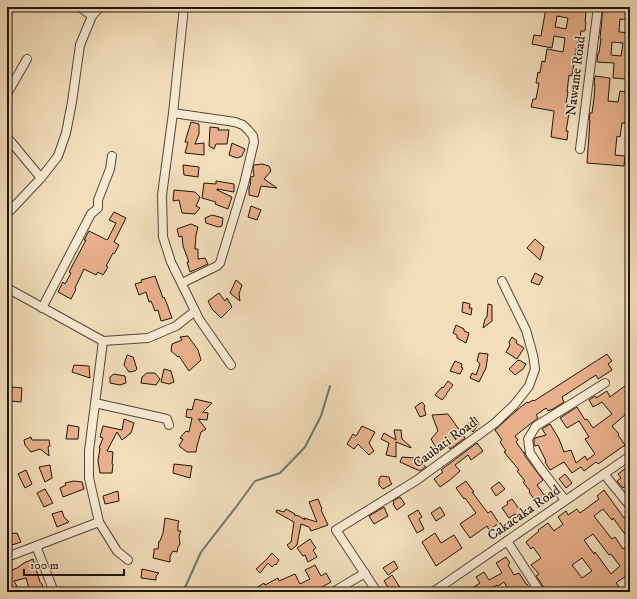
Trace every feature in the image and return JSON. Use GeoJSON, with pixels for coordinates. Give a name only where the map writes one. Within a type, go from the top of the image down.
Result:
{"type":"FeatureCollection","features":[{"type":"Feature","properties":{"kind":"street"},"geometry":{"type":"LineString","coordinates":[[80,7],[92,16]]}},
{"type":"Feature","properties":{"kind":"street"},"geometry":{"type":"LineString","coordinates":[[7,214],[41,178],[58,156],[66,134],[80,45],[92,16],[100,7]]}},
{"type":"Feature","properties":{"kind":"street"},"geometry":{"type":"LineString","coordinates":[[184,7],[173,113],[162,195],[163,237],[171,262],[199,319],[231,365]]}},
{"type":"Feature","properties":{"kind":"street","name":"Nawame Road"},"geometry":{"type":"LineString","coordinates":[[580,149],[598,7]]}},
{"type":"Feature","properties":{"kind":"street"},"geometry":{"type":"LineString","coordinates":[[7,94],[27,59]]}},
{"type":"Feature","properties":{"kind":"street"},"geometry":{"type":"LineString","coordinates":[[173,113],[236,122],[243,125],[249,131],[253,136],[254,142],[242,191],[220,263],[215,267],[182,283]]}},
{"type":"Feature","properties":{"kind":"street"},"geometry":{"type":"LineString","coordinates":[[7,137],[41,178]]}},
{"type":"Feature","properties":{"kind":"street"},"geometry":{"type":"LineString","coordinates":[[42,308],[91,214],[98,208],[98,200],[110,168],[112,156]]}},
{"type":"Feature","properties":{"kind":"street","name":"Caubati Road"},"geometry":{"type":"LineString","coordinates":[[377,592],[336,530],[417,480],[494,423],[514,405],[529,386],[534,369],[533,355],[526,330],[502,281]]}},
{"type":"Feature","properties":{"kind":"street"},"geometry":{"type":"LineString","coordinates":[[7,288],[103,341],[148,338],[176,326],[195,311]]}},
{"type":"Feature","properties":{"kind":"street"},"geometry":{"type":"LineString","coordinates":[[103,341],[89,451],[89,478],[99,522],[117,551],[128,560]]}},
{"type":"Feature","properties":{"kind":"street"},"geometry":{"type":"LineString","coordinates":[[565,500],[530,453],[528,439],[536,426],[605,383]]}},
{"type":"Feature","properties":{"kind":"street"},"geometry":{"type":"LineString","coordinates":[[95,403],[167,419],[169,425]]}},
{"type":"Feature","properties":{"kind":"street","name":"Cakacaka Road"},"geometry":{"type":"LineString","coordinates":[[433,592],[630,456]]}},
{"type":"Feature","properties":{"kind":"street"},"geometry":{"type":"LineString","coordinates":[[604,474],[630,506]]}},
{"type":"Feature","properties":{"kind":"street"},"geometry":{"type":"LineString","coordinates":[[7,557],[99,522]]}},
{"type":"Feature","properties":{"kind":"street"},"geometry":{"type":"LineString","coordinates":[[507,541],[540,592]]}},
{"type":"Feature","properties":{"kind":"street"},"geometry":{"type":"LineString","coordinates":[[36,546],[54,592]]}},
{"type":"Feature","properties":{"kind":"street"},"geometry":{"type":"LineString","coordinates":[[333,592],[365,573]]}},
{"type":"Feature","properties":{"kind":"building"},"geometry":{"type":"Polygon","coordinates":[[[548,7],[584,7],[583,11],[586,12],[585,31],[581,31],[580,39],[578,39],[575,55],[577,55],[576,63],[574,63],[572,76],[569,75],[566,104],[573,105],[572,113],[569,113],[566,131],[568,131],[567,140],[551,137],[554,111],[531,107],[533,99],[536,99],[539,83],[536,83],[538,72],[540,73],[542,61],[545,62],[547,49],[563,52],[565,38],[554,36],[552,48],[532,44],[534,35],[541,36],[546,8],[548,9],[548,7]],[[557,16],[555,27],[566,29],[568,18],[557,16]]]}},
{"type":"Feature","properties":{"kind":"building"},"geometry":{"type":"Polygon","coordinates":[[[603,7],[618,7],[617,8],[630,10],[630,20],[620,19],[619,32],[630,33],[630,123],[622,123],[620,137],[617,136],[615,155],[625,156],[624,166],[587,163],[589,120],[590,113],[592,113],[595,76],[610,78],[608,101],[618,102],[620,91],[625,92],[626,79],[613,78],[614,63],[597,62],[603,7]],[[612,42],[611,55],[621,56],[623,43],[612,42]]]}},
{"type":"Feature","properties":{"kind":"building"},"geometry":{"type":"Polygon","coordinates":[[[191,122],[199,124],[199,134],[195,144],[204,143],[204,155],[185,153],[188,142],[185,142],[191,122]]]}},
{"type":"Feature","properties":{"kind":"building"},"geometry":{"type":"Polygon","coordinates":[[[210,127],[219,128],[218,130],[229,130],[227,144],[216,144],[214,149],[209,146],[210,127]]]}},
{"type":"Feature","properties":{"kind":"building"},"geometry":{"type":"Polygon","coordinates":[[[232,143],[245,149],[242,156],[237,158],[229,155],[232,143]]]}},
{"type":"Feature","properties":{"kind":"building"},"geometry":{"type":"Polygon","coordinates":[[[262,164],[269,166],[271,171],[264,179],[277,188],[261,186],[258,197],[249,195],[251,177],[254,176],[254,165],[262,164]]]}},
{"type":"Feature","properties":{"kind":"building"},"geometry":{"type":"Polygon","coordinates":[[[183,165],[199,167],[198,177],[184,175],[183,165]]]}},
{"type":"Feature","properties":{"kind":"building"},"geometry":{"type":"Polygon","coordinates":[[[216,181],[234,184],[234,192],[217,189],[232,197],[228,209],[215,204],[216,202],[202,198],[204,183],[216,184],[216,181]]]}},
{"type":"Feature","properties":{"kind":"building"},"geometry":{"type":"Polygon","coordinates":[[[174,190],[195,192],[200,197],[196,206],[200,208],[195,214],[182,213],[179,200],[173,201],[174,190]]]}},
{"type":"Feature","properties":{"kind":"building"},"geometry":{"type":"Polygon","coordinates":[[[251,206],[261,210],[257,220],[248,217],[251,206]]]}},
{"type":"Feature","properties":{"kind":"building"},"geometry":{"type":"Polygon","coordinates":[[[114,212],[126,218],[114,242],[119,245],[106,266],[108,267],[103,275],[98,272],[96,275],[84,269],[71,299],[58,292],[63,282],[65,284],[71,273],[69,272],[86,240],[84,240],[89,231],[107,240],[108,239],[116,223],[109,220],[114,212]]]}},
{"type":"Feature","properties":{"kind":"building"},"geometry":{"type":"Polygon","coordinates":[[[212,215],[223,218],[222,226],[218,227],[206,223],[205,218],[212,215]]]}},
{"type":"Feature","properties":{"kind":"building"},"geometry":{"type":"Polygon","coordinates":[[[191,224],[198,227],[195,249],[198,249],[198,259],[205,258],[208,264],[190,272],[182,236],[179,237],[177,229],[191,224]]]}},
{"type":"Feature","properties":{"kind":"building"},"geometry":{"type":"Polygon","coordinates":[[[535,239],[544,247],[540,260],[527,248],[535,239]]]}},
{"type":"Feature","properties":{"kind":"building"},"geometry":{"type":"Polygon","coordinates":[[[535,273],[543,277],[539,285],[531,282],[535,273]]]}},
{"type":"Feature","properties":{"kind":"building"},"geometry":{"type":"Polygon","coordinates":[[[155,276],[172,318],[161,321],[158,310],[155,311],[151,301],[149,302],[146,292],[139,295],[135,284],[142,282],[141,280],[155,276]]]}},
{"type":"Feature","properties":{"kind":"building"},"geometry":{"type":"Polygon","coordinates":[[[236,280],[242,285],[239,294],[240,301],[230,293],[236,280]]]}},
{"type":"Feature","properties":{"kind":"building"},"geometry":{"type":"Polygon","coordinates":[[[219,293],[225,301],[227,298],[232,307],[221,318],[212,309],[208,301],[219,293]]]}},
{"type":"Feature","properties":{"kind":"building"},"geometry":{"type":"Polygon","coordinates":[[[463,302],[470,304],[469,308],[472,308],[471,315],[462,312],[463,302]]]}},
{"type":"Feature","properties":{"kind":"building"},"geometry":{"type":"Polygon","coordinates":[[[488,304],[492,305],[492,321],[483,328],[487,317],[488,304]]]}},
{"type":"Feature","properties":{"kind":"building"},"geometry":{"type":"Polygon","coordinates":[[[456,325],[469,333],[466,343],[457,338],[457,335],[453,333],[456,325]]]}},
{"type":"Feature","properties":{"kind":"building"},"geometry":{"type":"Polygon","coordinates":[[[188,336],[198,350],[201,360],[189,371],[179,356],[178,357],[171,351],[172,344],[182,340],[180,337],[188,336]]]}},
{"type":"Feature","properties":{"kind":"building"},"geometry":{"type":"Polygon","coordinates":[[[512,337],[517,341],[516,343],[524,348],[517,359],[506,352],[512,337]]]}},
{"type":"Feature","properties":{"kind":"building"},"geometry":{"type":"Polygon","coordinates":[[[479,353],[488,354],[486,368],[479,382],[470,378],[472,373],[476,375],[480,364],[477,361],[479,353]]]}},
{"type":"Feature","properties":{"kind":"building"},"geometry":{"type":"Polygon","coordinates":[[[607,354],[612,361],[608,364],[612,370],[598,379],[596,375],[562,397],[564,402],[548,411],[546,408],[536,415],[538,418],[515,436],[518,440],[516,442],[543,480],[537,485],[544,495],[545,494],[550,500],[542,506],[529,492],[530,491],[523,482],[525,481],[517,471],[519,470],[504,452],[506,451],[500,442],[502,440],[495,430],[527,402],[534,401],[607,354]]]}},
{"type":"Feature","properties":{"kind":"building"},"geometry":{"type":"Polygon","coordinates":[[[127,355],[133,357],[137,369],[135,371],[129,372],[124,365],[127,355]]]}},
{"type":"Feature","properties":{"kind":"building"},"geometry":{"type":"Polygon","coordinates":[[[518,360],[526,364],[523,369],[515,375],[509,369],[518,360]]]}},
{"type":"Feature","properties":{"kind":"building"},"geometry":{"type":"Polygon","coordinates":[[[455,361],[462,364],[461,367],[463,368],[460,374],[450,371],[455,361]]]}},
{"type":"Feature","properties":{"kind":"building"},"geometry":{"type":"Polygon","coordinates":[[[74,365],[89,366],[90,378],[72,372],[74,365]]]}},
{"type":"Feature","properties":{"kind":"building"},"geometry":{"type":"Polygon","coordinates":[[[164,369],[171,371],[174,382],[169,384],[161,382],[164,369]]]}},
{"type":"Feature","properties":{"kind":"building"},"geometry":{"type":"Polygon","coordinates":[[[147,373],[155,373],[160,379],[156,385],[141,383],[142,377],[147,373]]]}},
{"type":"Feature","properties":{"kind":"building"},"geometry":{"type":"Polygon","coordinates":[[[114,374],[125,376],[126,383],[120,385],[110,383],[110,377],[114,374]]]}},
{"type":"Feature","properties":{"kind":"building"},"geometry":{"type":"Polygon","coordinates":[[[448,381],[453,385],[442,400],[435,395],[448,381]]]}},
{"type":"Feature","properties":{"kind":"building"},"geometry":{"type":"Polygon","coordinates":[[[630,382],[630,395],[626,397],[630,402],[630,419],[626,414],[612,426],[619,434],[618,435],[625,445],[598,464],[596,462],[584,471],[581,467],[572,473],[564,462],[550,470],[538,445],[535,446],[534,444],[535,438],[546,435],[542,429],[550,424],[559,439],[564,452],[571,450],[576,463],[585,456],[587,460],[595,454],[585,439],[589,437],[579,421],[567,428],[560,418],[577,407],[585,420],[587,419],[593,428],[612,414],[602,402],[593,407],[589,400],[595,396],[596,398],[607,391],[610,397],[630,382]]]}},
{"type":"Feature","properties":{"kind":"building"},"geometry":{"type":"Polygon","coordinates":[[[12,387],[22,388],[21,402],[11,401],[12,387]]]}},
{"type":"Feature","properties":{"kind":"building"},"geometry":{"type":"Polygon","coordinates":[[[195,399],[212,403],[203,412],[208,413],[207,420],[198,419],[206,429],[201,432],[196,452],[187,452],[179,446],[183,439],[180,438],[186,431],[189,432],[192,418],[186,417],[187,409],[192,410],[195,399]]]}},
{"type":"Feature","properties":{"kind":"building"},"geometry":{"type":"Polygon","coordinates":[[[422,402],[425,406],[424,408],[426,415],[420,417],[415,407],[422,402]]]}},
{"type":"Feature","properties":{"kind":"building"},"geometry":{"type":"Polygon","coordinates":[[[448,414],[465,438],[450,449],[448,446],[438,451],[431,439],[438,431],[432,415],[448,414]]]}},
{"type":"Feature","properties":{"kind":"building"},"geometry":{"type":"Polygon","coordinates":[[[474,417],[479,424],[473,432],[466,426],[474,417]]]}},
{"type":"Feature","properties":{"kind":"building"},"geometry":{"type":"Polygon","coordinates":[[[124,419],[134,423],[131,433],[122,440],[117,432],[107,451],[113,452],[112,473],[100,473],[98,461],[99,448],[103,438],[100,437],[103,426],[122,430],[124,419]]]}},
{"type":"Feature","properties":{"kind":"building"},"geometry":{"type":"Polygon","coordinates":[[[68,425],[79,427],[78,439],[66,439],[68,425]]]}},
{"type":"Feature","properties":{"kind":"building"},"geometry":{"type":"Polygon","coordinates":[[[362,426],[375,432],[369,443],[374,451],[369,455],[358,444],[354,449],[347,444],[353,434],[356,436],[362,426]]]}},
{"type":"Feature","properties":{"kind":"building"},"geometry":{"type":"Polygon","coordinates":[[[394,430],[401,430],[402,439],[411,447],[396,442],[396,457],[386,455],[389,443],[381,439],[384,433],[396,440],[394,430]]]}},
{"type":"Feature","properties":{"kind":"building"},"geometry":{"type":"Polygon","coordinates":[[[31,437],[32,440],[49,440],[49,456],[40,449],[31,452],[25,445],[24,440],[31,437]]]}},
{"type":"Feature","properties":{"kind":"building"},"geometry":{"type":"Polygon","coordinates":[[[477,443],[483,451],[471,460],[468,455],[455,465],[460,471],[440,487],[434,479],[443,472],[441,470],[477,443]]]}},
{"type":"Feature","properties":{"kind":"building"},"geometry":{"type":"Polygon","coordinates":[[[402,457],[415,458],[426,467],[420,471],[400,462],[402,457]]]}},
{"type":"Feature","properties":{"kind":"building"},"geometry":{"type":"Polygon","coordinates":[[[174,464],[192,466],[190,478],[173,473],[174,464]]]}},
{"type":"Feature","properties":{"kind":"building"},"geometry":{"type":"Polygon","coordinates":[[[50,465],[52,478],[45,482],[39,467],[50,465]]]}},
{"type":"Feature","properties":{"kind":"building"},"geometry":{"type":"Polygon","coordinates":[[[627,467],[630,471],[630,482],[623,488],[617,481],[621,478],[618,474],[627,467]]]}},
{"type":"Feature","properties":{"kind":"building"},"geometry":{"type":"Polygon","coordinates":[[[26,470],[32,484],[25,488],[18,474],[26,470]]]}},
{"type":"Feature","properties":{"kind":"building"},"geometry":{"type":"Polygon","coordinates":[[[565,474],[572,483],[566,488],[559,479],[565,474]]]}},
{"type":"Feature","properties":{"kind":"building"},"geometry":{"type":"Polygon","coordinates":[[[381,476],[389,477],[392,484],[383,489],[379,485],[379,479],[381,476]]]}},
{"type":"Feature","properties":{"kind":"building"},"geometry":{"type":"Polygon","coordinates":[[[74,481],[82,482],[84,489],[63,497],[60,488],[66,485],[65,483],[74,481]]]}},
{"type":"Feature","properties":{"kind":"building"},"geometry":{"type":"Polygon","coordinates":[[[466,481],[474,492],[472,492],[488,513],[491,511],[499,523],[489,530],[487,526],[470,538],[460,524],[476,513],[456,488],[466,481]]]}},
{"type":"Feature","properties":{"kind":"building"},"geometry":{"type":"Polygon","coordinates":[[[499,482],[505,489],[496,496],[491,488],[499,482]]]}},
{"type":"Feature","properties":{"kind":"building"},"geometry":{"type":"Polygon","coordinates":[[[45,489],[53,503],[44,507],[37,493],[45,489]]]}},
{"type":"Feature","properties":{"kind":"building"},"geometry":{"type":"Polygon","coordinates":[[[604,490],[624,518],[626,517],[630,522],[630,541],[613,518],[612,520],[603,509],[594,516],[612,539],[615,537],[623,549],[625,548],[630,555],[630,581],[626,576],[616,583],[623,592],[545,592],[545,589],[536,576],[539,574],[531,565],[541,558],[533,547],[531,549],[526,542],[539,531],[538,530],[548,523],[554,531],[563,524],[558,517],[566,511],[568,515],[577,509],[580,513],[599,499],[597,496],[604,490]],[[593,534],[584,540],[611,574],[620,566],[611,554],[609,555],[593,534]],[[582,558],[572,565],[582,578],[592,571],[582,558]]]}},
{"type":"Feature","properties":{"kind":"building"},"geometry":{"type":"Polygon","coordinates":[[[118,491],[119,501],[105,504],[103,496],[118,491]]]}},
{"type":"Feature","properties":{"kind":"building"},"geometry":{"type":"Polygon","coordinates":[[[400,497],[405,504],[397,510],[393,504],[393,501],[400,497]]]}},
{"type":"Feature","properties":{"kind":"building"},"geometry":{"type":"Polygon","coordinates":[[[318,499],[328,525],[311,531],[309,527],[301,524],[297,545],[291,550],[287,545],[291,542],[294,522],[276,512],[277,510],[284,512],[286,509],[305,520],[304,518],[317,522],[309,502],[318,499]]]}},
{"type":"Feature","properties":{"kind":"building"},"geometry":{"type":"Polygon","coordinates":[[[512,499],[522,513],[518,517],[515,514],[509,518],[502,508],[512,499]]]}},
{"type":"Feature","properties":{"kind":"building"},"geometry":{"type":"Polygon","coordinates":[[[384,507],[388,516],[374,524],[369,516],[384,507]]]}},
{"type":"Feature","properties":{"kind":"building"},"geometry":{"type":"Polygon","coordinates":[[[440,507],[445,515],[436,521],[431,513],[440,507]]]}},
{"type":"Feature","properties":{"kind":"building"},"geometry":{"type":"Polygon","coordinates":[[[418,510],[422,517],[419,519],[424,529],[417,533],[408,516],[418,510]]]}},
{"type":"Feature","properties":{"kind":"building"},"geometry":{"type":"Polygon","coordinates":[[[62,511],[64,517],[69,522],[57,527],[52,514],[62,511]]]}},
{"type":"Feature","properties":{"kind":"building"},"geometry":{"type":"Polygon","coordinates":[[[165,518],[179,521],[178,531],[181,531],[179,536],[180,544],[177,552],[173,551],[170,556],[170,562],[153,558],[154,549],[158,549],[159,541],[163,533],[165,518]]]}},
{"type":"Feature","properties":{"kind":"building"},"geometry":{"type":"Polygon","coordinates":[[[17,533],[21,542],[12,545],[8,534],[17,533]]]}},
{"type":"Feature","properties":{"kind":"building"},"geometry":{"type":"Polygon","coordinates":[[[435,533],[441,543],[454,535],[462,548],[436,566],[422,542],[435,533]]]}},
{"type":"Feature","properties":{"kind":"building"},"geometry":{"type":"Polygon","coordinates":[[[310,539],[316,548],[313,550],[317,557],[308,562],[305,555],[303,556],[297,548],[310,539]]]}},
{"type":"Feature","properties":{"kind":"building"},"geometry":{"type":"Polygon","coordinates":[[[272,553],[279,560],[276,565],[275,564],[272,567],[268,563],[260,573],[256,569],[272,553]]]}},
{"type":"Feature","properties":{"kind":"building"},"geometry":{"type":"Polygon","coordinates":[[[506,557],[510,563],[508,565],[514,575],[519,573],[532,592],[510,592],[504,582],[485,592],[466,592],[480,583],[476,577],[484,572],[489,580],[502,573],[496,563],[506,557]]]}},
{"type":"Feature","properties":{"kind":"building"},"geometry":{"type":"Polygon","coordinates":[[[33,559],[44,592],[30,592],[26,578],[14,581],[20,592],[7,592],[7,572],[33,559]]]}},
{"type":"Feature","properties":{"kind":"building"},"geometry":{"type":"Polygon","coordinates":[[[394,561],[398,568],[388,575],[383,568],[394,561]]]}},
{"type":"Feature","properties":{"kind":"building"},"geometry":{"type":"Polygon","coordinates":[[[315,565],[321,576],[326,573],[331,582],[322,587],[325,592],[250,592],[264,583],[265,585],[278,578],[279,581],[295,574],[300,584],[310,579],[305,570],[315,565]]]}},
{"type":"Feature","properties":{"kind":"building"},"geometry":{"type":"Polygon","coordinates":[[[142,569],[159,573],[156,576],[156,580],[141,578],[142,569]]]}},
{"type":"Feature","properties":{"kind":"building"},"geometry":{"type":"Polygon","coordinates":[[[392,575],[403,592],[391,592],[384,581],[392,575]]]}},
{"type":"Feature","properties":{"kind":"waterway"},"geometry":{"type":"LineString","coordinates":[[183,592],[201,552],[255,481],[280,473],[305,447],[321,416],[330,386]]}}]}
